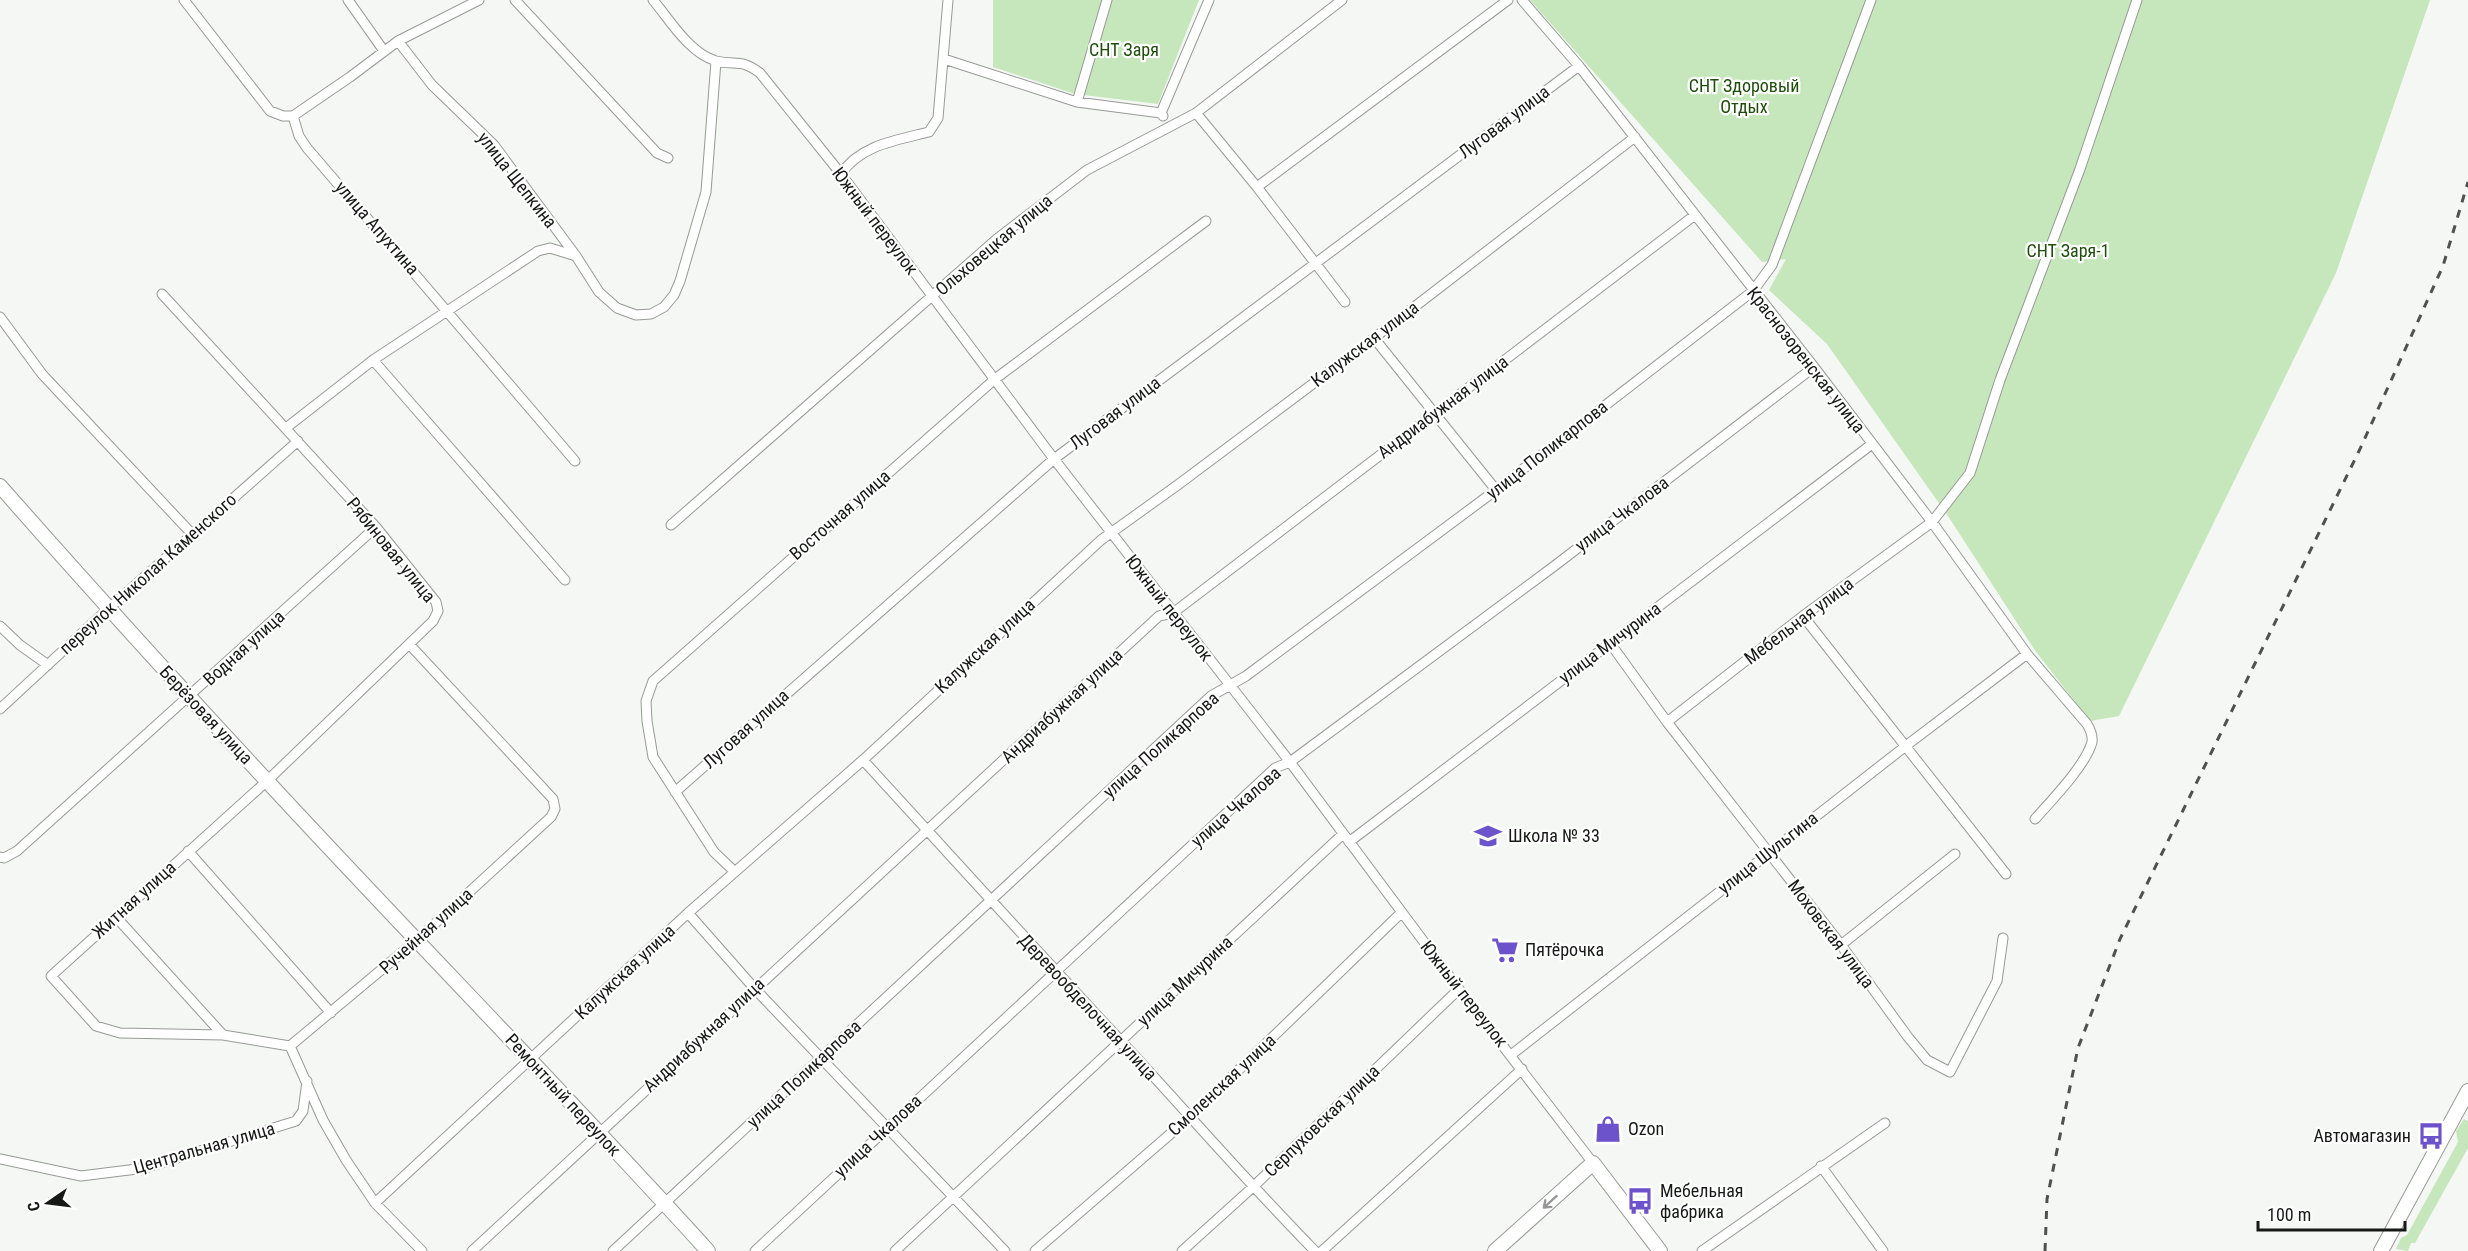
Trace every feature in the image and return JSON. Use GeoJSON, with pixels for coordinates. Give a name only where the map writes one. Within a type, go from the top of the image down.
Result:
{"type":"FeatureCollection","features":[{"type":"Feature","properties":{"kind":"main road","name":"Берёзовая улица"},"geometry":{"type":"LineString","coordinates":[[0,486],[108,609],[417,940]]}},
{"type":"Feature","properties":{"kind":"main road","name":"Ремонтный переулок"},"geometry":{"type":"LineString","coordinates":[[417,940],[531,1059],[708,1251]]}},
{"type":"Feature","properties":{"kind":"main road"},"geometry":{"type":"LineString","coordinates":[[2381,1251],[2468,1090]]}},
{"type":"Feature","properties":{"kind":"main road"},"geometry":{"type":"LineString","coordinates":[[1495,1251],[1593,1163]]}},
{"type":"Feature","properties":{"kind":"main road","name":"Южный переулок"},"geometry":{"type":"LineString","coordinates":[[1593,1163],[1660,1251]]}},
{"type":"Feature","properties":{"kind":"street"},"geometry":{"type":"LineString","coordinates":[[184,0],[270,111],[283,116],[293,116],[398,41],[479,0]]}},
{"type":"Feature","properties":{"kind":"street"},"geometry":{"type":"LineString","coordinates":[[348,0],[384,51]]}},
{"type":"Feature","properties":{"kind":"street"},"geometry":{"type":"LineString","coordinates":[[515,0],[657,153],[668,158]]}},
{"type":"Feature","properties":{"kind":"street","name":"Южный переулок"},"geometry":{"type":"LineString","coordinates":[[653,0],[686,40],[700,52],[716,61],[743,62],[760,73],[841,174],[1054,459],[1290,762],[1401,913],[1593,1163]]}},
{"type":"Feature","properties":{"kind":"street"},"geometry":{"type":"LineString","coordinates":[[841,174],[858,154],[885,143],[929,132],[938,118],[948,0]]}},
{"type":"Feature","properties":{"kind":"street"},"geometry":{"type":"LineString","coordinates":[[1077,102],[1107,0]]}},
{"type":"Feature","properties":{"kind":"street"},"geometry":{"type":"LineString","coordinates":[[1168,126],[1161,112],[1209,0]]}},
{"type":"Feature","properties":{"kind":"street","name":"Ольховецкая улица"},"geometry":{"type":"LineString","coordinates":[[671,525],[998,238],[1087,170],[1196,113],[1342,0]]}},
{"type":"Feature","properties":{"kind":"street"},"geometry":{"type":"LineString","coordinates":[[1257,187],[1508,0]]}},
{"type":"Feature","properties":{"kind":"street","name":"Краснозоренская улица"},"geometry":{"type":"LineString","coordinates":[[1522,0],[1579,66],[1635,137],[1932,522],[2027,654],[2087,724],[2092,733],[2092,742],[2084,757],[2062,790],[2035,819]]}},
{"type":"Feature","properties":{"kind":"street","name":"улица Поликарпова"},"geometry":{"type":"LineString","coordinates":[[613,1251],[1212,696],[1246,676],[1496,490],[1753,291],[1772,266],[1871,0]]}},
{"type":"Feature","properties":{"kind":"street","name":"Мебельная улица"},"geometry":{"type":"LineString","coordinates":[[1667,722],[1803,616],[1932,522],[1970,473],[2000,380],[2080,169],[2137,0]]}},
{"type":"Feature","properties":{"kind":"street","name":"улица Щепкина"},"geometry":{"type":"LineString","coordinates":[[398,41],[432,85],[494,145],[576,256],[599,292],[617,308],[636,315],[651,314],[664,307],[674,295],[680,281],[706,192],[716,61]]}},
{"type":"Feature","properties":{"kind":"street"},"geometry":{"type":"LineString","coordinates":[[944,59],[1077,102],[1161,112]]}},
{"type":"Feature","properties":{"kind":"street","name":"Луговая улица"},"geometry":{"type":"LineString","coordinates":[[675,792],[1054,459],[1579,66]]}},
{"type":"Feature","properties":{"kind":"street"},"geometry":{"type":"LineString","coordinates":[[1196,113],[1257,187],[1345,302]]}},
{"type":"Feature","properties":{"kind":"street","name":"улица Апухтина"},"geometry":{"type":"LineString","coordinates":[[293,116],[298,136],[307,148],[575,461]]}},
{"type":"Feature","properties":{"kind":"street","name":"Калужская улица"},"geometry":{"type":"LineString","coordinates":[[375,1203],[688,913],[863,759],[1111,532],[1374,338],[1635,137]]}},
{"type":"Feature","properties":{"kind":"street","name":"Андриабужная улица"},"geometry":{"type":"LineString","coordinates":[[472,1251],[1159,616],[1173,613],[1695,215]]}},
{"type":"Feature","properties":{"kind":"street","name":"Восточная улица"},"geometry":{"type":"LineString","coordinates":[[735,872],[714,852],[653,757],[646,701],[653,681],[995,379],[1206,221]]}},
{"type":"Feature","properties":{"kind":"street"},"geometry":{"type":"LineString","coordinates":[[286,428],[373,360],[538,251],[550,248],[576,256]]}},
{"type":"Feature","properties":{"kind":"street","name":"Рябиновая улица"},"geometry":{"type":"LineString","coordinates":[[162,294],[376,527],[436,602],[438,611],[434,621],[409,644]]}},
{"type":"Feature","properties":{"kind":"street"},"geometry":{"type":"LineString","coordinates":[[0,317],[42,374],[192,534]]}},
{"type":"Feature","properties":{"kind":"street"},"geometry":{"type":"LineString","coordinates":[[1374,338],[1496,490]]}},
{"type":"Feature","properties":{"kind":"street"},"geometry":{"type":"LineString","coordinates":[[373,360],[565,580]]}},
{"type":"Feature","properties":{"kind":"street","name":"улица Чкалова"},"geometry":{"type":"LineString","coordinates":[[755,1251],[1275,768],[1290,762],[1553,567],[1814,367]]}},
{"type":"Feature","properties":{"kind":"street","name":"переулок Николая Каменского"},"geometry":{"type":"LineString","coordinates":[[0,709],[108,609],[298,441]]}},
{"type":"Feature","properties":{"kind":"street","name":"улица Мичурина"},"geometry":{"type":"LineString","coordinates":[[895,1251],[1346,838],[1610,643],[1872,444]]}},
{"type":"Feature","properties":{"kind":"street","name":"Водная улица"},"geometry":{"type":"LineString","coordinates":[[0,857],[4,858],[17,851],[376,527]]}},
{"type":"Feature","properties":{"kind":"street"},"geometry":{"type":"LineString","coordinates":[[1803,616],[2006,874]]}},
{"type":"Feature","properties":{"kind":"street"},"geometry":{"type":"LineString","coordinates":[[0,626],[20,645],[48,665]]}},
{"type":"Feature","properties":{"kind":"street","name":"Моховская улица"},"geometry":{"type":"LineString","coordinates":[[1610,643],[1667,722],[1841,945],[1927,1060],[1950,1072],[1997,981],[2003,938]]}},
{"type":"Feature","properties":{"kind":"street","name":"Житная улица"},"geometry":{"type":"LineString","coordinates":[[290,1046],[223,1035],[120,1033],[96,1026],[51,976],[267,781],[409,644]]}},
{"type":"Feature","properties":{"kind":"street","name":"Ручейная улица"},"geometry":{"type":"LineString","coordinates":[[290,1046],[417,940],[551,817],[555,809],[553,799],[409,644]]}},
{"type":"Feature","properties":{"kind":"street","name":"улица Шульгина"},"geometry":{"type":"LineString","coordinates":[[1510,1054],[1906,745],[2027,654]]}},
{"type":"Feature","properties":{"kind":"street","name":"Деревообделочная улица"},"geometry":{"type":"LineString","coordinates":[[863,759],[1055,972],[1315,1251]]}},
{"type":"Feature","properties":{"kind":"street"},"geometry":{"type":"LineString","coordinates":[[188,851],[332,1013]]}},
{"type":"Feature","properties":{"kind":"street"},"geometry":{"type":"LineString","coordinates":[[1841,945],[1955,854]]}},
{"type":"Feature","properties":{"kind":"street"},"geometry":{"type":"LineString","coordinates":[[688,913],[755,989],[1005,1251]]}},
{"type":"Feature","properties":{"kind":"street","name":"Смоленская улица"},"geometry":{"type":"LineString","coordinates":[[1035,1251],[1190,1118],[1401,913]]}},
{"type":"Feature","properties":{"kind":"street"},"geometry":{"type":"LineString","coordinates":[[116,917],[223,1035]]}},
{"type":"Feature","properties":{"kind":"street","name":"Серпуховская улица"},"geometry":{"type":"LineString","coordinates":[[1182,1251],[1253,1187],[1460,989]]}},
{"type":"Feature","properties":{"kind":"street"},"geometry":{"type":"LineString","coordinates":[[290,1046],[323,1120],[346,1160],[375,1203],[422,1251]]}},
{"type":"Feature","properties":{"kind":"street"},"geometry":{"type":"LineString","coordinates":[[1322,1251],[1522,1069]]}},
{"type":"Feature","properties":{"kind":"street","name":"Центральная улица"},"geometry":{"type":"LineString","coordinates":[[0,1159],[81,1176],[145,1168],[296,1121],[303,1112],[307,1082]]}},
{"type":"Feature","properties":{"kind":"street"},"geometry":{"type":"LineString","coordinates":[[1702,1251],[1885,1123]]}},
{"type":"Feature","properties":{"kind":"street"},"geometry":{"type":"LineString","coordinates":[[1821,1166],[1883,1251]]}},
{"type":"Feature","properties":{"kind":"green space","name":"СНТ Заря"},"geometry":{"type":"Polygon","coordinates":[[[993,0],[1199,0],[1158,104],[1075,94],[993,67],[993,0]]]}},
{"type":"Feature","properties":{"kind":"green space","name":"СНТ Заря-1"},"geometry":{"type":"Polygon","coordinates":[[[1530,0],[2430,0],[2336,273],[2119,716],[2090,721],[2034,649],[1948,516],[1827,344],[1769,290],[1786,259],[1762,262],[1530,0]]]}},
{"type":"Feature","properties":{"kind":"green space"},"geometry":{"type":"Polygon","coordinates":[[[2464,1119],[2468,1121],[2468,1148],[2415,1243],[2411,1243],[2408,1251],[2396,1249],[2401,1238],[2407,1235],[2458,1142],[2456,1131],[2464,1119]]]}},
{"type":"Feature","properties":{"kind":"railway"},"geometry":{"type":"LineString","coordinates":[[2045,1251],[2047,1199],[2078,1048],[2120,939],[2360,449],[2443,266],[2468,182]]}},
{"type":"Feature","properties":{"kind":"place","name":"Школа № 33"},"geometry":{"type":"Point","coordinates":[1488,836]}},
{"type":"Feature","properties":{"kind":"place","name":"Пятёрочка"},"geometry":{"type":"Point","coordinates":[1505,950]}},
{"type":"Feature","properties":{"kind":"place","name":"Ozon"},"geometry":{"type":"Point","coordinates":[1608,1129]}},
{"type":"Feature","properties":{"kind":"place","name":"Автомагазин"},"geometry":{"type":"Point","coordinates":[2431,1136]}},
{"type":"Feature","properties":{"kind":"place","name":"Мебельная фабрика"},"geometry":{"type":"Point","coordinates":[1640,1201]}},
{"type":"Feature","properties":{"kind":"park label","name":"СНТ Здоровый Отдых"},"geometry":{"type":"Point","coordinates":[1744,96]}}]}
